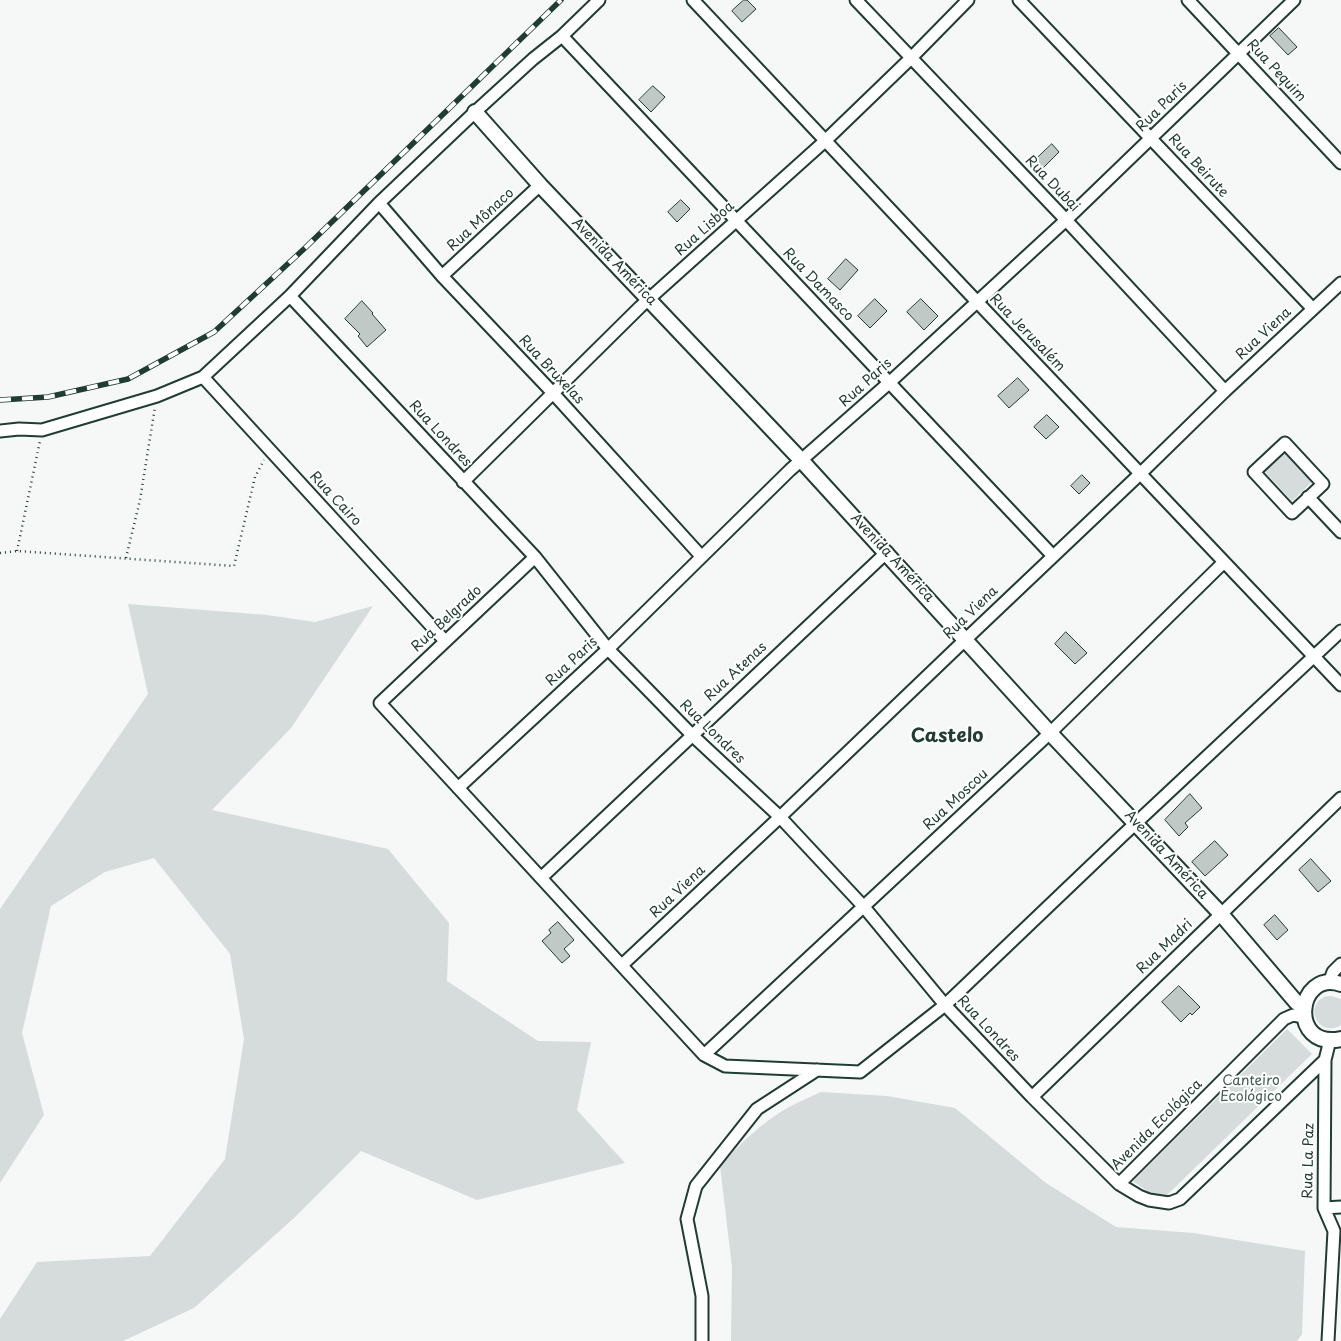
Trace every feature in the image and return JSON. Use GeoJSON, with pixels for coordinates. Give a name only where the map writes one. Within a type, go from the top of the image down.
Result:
{"type":"FeatureCollection","features":[{"type":"Feature","properties":{"kind":"street"},"geometry":{"type":"LineString","coordinates":[[0,431],[19,429],[42,430],[157,396],[203,377],[290,296],[379,203],[533,59],[562,36],[598,0]]}},
{"type":"Feature","properties":{"kind":"street","name":"Rua Jerusalém"},"geometry":{"type":"LineString","coordinates":[[693,0],[1341,685]]}},
{"type":"Feature","properties":{"kind":"street","name":"Rua Dubai"},"geometry":{"type":"LineString","coordinates":[[856,0],[1066,220],[1225,391]]}},
{"type":"Feature","properties":{"kind":"street","name":"Rua Lisboa"},"geometry":{"type":"LineString","coordinates":[[463,482],[552,392],[650,299],[825,141],[968,0]]}},
{"type":"Feature","properties":{"kind":"street","name":"Rua Beirute"},"geometry":{"type":"LineString","coordinates":[[1019,0],[1313,309]]}},
{"type":"Feature","properties":{"kind":"street","name":"Rua Pequim"},"geometry":{"type":"LineString","coordinates":[[1188,0],[1239,52],[1341,163]]}},
{"type":"Feature","properties":{"kind":"street","name":"Rua Paris"},"geometry":{"type":"LineString","coordinates":[[458,788],[608,649],[801,460],[890,382],[1066,220],[1294,0]]}},
{"type":"Feature","properties":{"kind":"street","name":"Rua Damasco"},"geometry":{"type":"LineString","coordinates":[[562,36],[1054,556]]}},
{"type":"Feature","properties":{"kind":"street","name":"Avenida América"},"geometry":{"type":"LineString","coordinates":[[475,112],[540,185],[650,299],[887,552],[1050,733],[1221,914],[1304,1012],[1307,1026],[1313,1033],[1321,1038],[1336,1040]]}},
{"type":"Feature","properties":{"kind":"street","name":"Rua Mônaco"},"geometry":{"type":"LineString","coordinates":[[442,276],[540,185]]}},
{"type":"Feature","properties":{"kind":"street","name":"Rua Bruxelas"},"geometry":{"type":"LineString","coordinates":[[379,203],[442,276],[552,392],[701,556]]}},
{"type":"Feature","properties":{"kind":"street","name":"Rua Viena"},"geometry":{"type":"LineString","coordinates":[[622,965],[1341,283]]}},
{"type":"Feature","properties":{"kind":"street","name":"Rua Londres"},"geometry":{"type":"LineString","coordinates":[[290,296],[535,557],[608,649],[692,735],[780,817],[864,907],[945,1006],[1119,1184]]}},
{"type":"Feature","properties":{"kind":"street","name":"Rua Cairo"},"geometry":{"type":"LineString","coordinates":[[203,377],[445,641]]}},
{"type":"Feature","properties":{"kind":"street"},"geometry":{"type":"LineString","coordinates":[[1285,443],[1323,484],[1308,497],[1292,513],[1254,472],[1285,443]]}},
{"type":"Feature","properties":{"kind":"street"},"geometry":{"type":"LineString","coordinates":[[1308,497],[1341,532]]}},
{"type":"Feature","properties":{"kind":"street","name":"Rua Atenas"},"geometry":{"type":"LineString","coordinates":[[542,877],[887,552]]}},
{"type":"Feature","properties":{"kind":"street","name":"Rua Belgrado"},"geometry":{"type":"LineString","coordinates":[[458,788],[380,702],[535,557]]}},
{"type":"Feature","properties":{"kind":"street","name":"Rua Moscou"},"geometry":{"type":"LineString","coordinates":[[704,1055],[1050,733],[1224,562]]}},
{"type":"Feature","properties":{"kind":"street"},"geometry":{"type":"LineString","coordinates":[[458,788],[704,1055],[725,1066],[860,1072],[945,1006],[1136,823],[1341,631]]}},
{"type":"Feature","properties":{"kind":"street","name":"Rua Madri"},"geometry":{"type":"LineString","coordinates":[[1032,1097],[1341,798]]}},
{"type":"Feature","properties":{"kind":"street"},"geometry":{"type":"LineString","coordinates":[[1304,1012],[1306,998],[1320,985],[1335,983],[1333,972],[1341,964]]}},
{"type":"Feature","properties":{"kind":"street","name":"Avenida Ecológica"},"geometry":{"type":"LineString","coordinates":[[1304,1012],[1284,1018],[1119,1184],[1149,1200],[1169,1203],[1180,1200],[1325,1060]]}},
{"type":"Feature","properties":{"kind":"street","name":"Rua La Paz"},"geometry":{"type":"LineString","coordinates":[[1328,1341],[1334,1231],[1324,1208],[1325,1060],[1336,1040]]}},
{"type":"Feature","properties":{"kind":"street"},"geometry":{"type":"LineString","coordinates":[[702,1341],[702,1296],[687,1219],[696,1186],[757,1109],[817,1070]]}},
{"type":"Feature","properties":{"kind":"street"},"geometry":{"type":"LineString","coordinates":[[1324,1208],[1341,1207]]}},
{"type":"Feature","properties":{"kind":"path"},"geometry":{"type":"LineString","coordinates":[[126,558],[140,500],[157,396]]}},
{"type":"Feature","properties":{"kind":"path"},"geometry":{"type":"LineString","coordinates":[[17,551],[42,430]]}},
{"type":"Feature","properties":{"kind":"path"},"geometry":{"type":"LineString","coordinates":[[0,553],[17,551],[234,566],[255,477],[270,450]]}},
{"type":"Feature","properties":{"kind":"green space"},"geometry":{"type":"Polygon","coordinates":[[[1285,453],[1312,482],[1292,501],[1265,472],[1285,453]]]}},
{"type":"Feature","properties":{"kind":"green space"},"geometry":{"type":"Polygon","coordinates":[[[128,604],[267,615],[315,622],[373,606],[291,728],[212,810],[388,849],[449,923],[447,981],[538,1041],[591,1042],[577,1110],[625,1163],[477,1200],[361,1151],[294,1218],[194,1308],[123,1341],[0,1341],[0,1319],[37,1262],[150,1256],[225,1159],[244,1039],[230,954],[154,858],[105,872],[51,906],[22,1033],[44,1115],[0,1183],[0,909],[148,694],[128,604]]]}},
{"type":"Feature","properties":{"kind":"green space"},"geometry":{"type":"Polygon","coordinates":[[[1331,996],[1341,999],[1341,1025],[1328,1028],[1317,1021],[1314,1012],[1319,1000],[1331,996]]]}},
{"type":"Feature","properties":{"kind":"green space","name":"Canteiro Ecológico"},"geometry":{"type":"Polygon","coordinates":[[[1287,1029],[1312,1054],[1165,1197],[1150,1193],[1133,1181],[1287,1029]]]}},
{"type":"Feature","properties":{"kind":"green space"},"geometry":{"type":"Polygon","coordinates":[[[821,1092],[887,1096],[955,1108],[1046,1183],[1116,1227],[1193,1233],[1305,1251],[1302,1334],[1297,1341],[731,1341],[732,1267],[720,1166],[770,1119],[789,1107],[821,1092]]]}},
{"type":"Feature","properties":{"kind":"building"},"geometry":{"type":"Polygon","coordinates":[[[744,0],[747,0],[756,9],[742,22],[732,11],[744,0]]]}},
{"type":"Feature","properties":{"kind":"building"},"geometry":{"type":"Polygon","coordinates":[[[1279,28],[1297,47],[1288,55],[1270,36],[1279,28]]]}},
{"type":"Feature","properties":{"kind":"building"},"geometry":{"type":"Polygon","coordinates":[[[653,86],[665,97],[651,112],[639,100],[653,86]]]}},
{"type":"Feature","properties":{"kind":"building"},"geometry":{"type":"Polygon","coordinates":[[[1052,144],[1059,152],[1037,174],[1029,166],[1052,144]]]}},
{"type":"Feature","properties":{"kind":"building"},"geometry":{"type":"Polygon","coordinates":[[[681,200],[690,209],[677,222],[668,212],[681,200]]]}},
{"type":"Feature","properties":{"kind":"building"},"geometry":{"type":"Polygon","coordinates":[[[846,259],[858,270],[840,290],[828,279],[846,259]]]}},
{"type":"Feature","properties":{"kind":"building"},"geometry":{"type":"Polygon","coordinates":[[[875,299],[887,311],[870,328],[858,316],[875,299]]]}},
{"type":"Feature","properties":{"kind":"building"},"geometry":{"type":"Polygon","coordinates":[[[921,299],[938,316],[924,330],[907,312],[921,299]]]}},
{"type":"Feature","properties":{"kind":"building"},"geometry":{"type":"Polygon","coordinates":[[[362,301],[386,330],[367,347],[358,336],[360,334],[345,319],[362,301]]]}},
{"type":"Feature","properties":{"kind":"building"},"geometry":{"type":"Polygon","coordinates":[[[1018,378],[1029,390],[1009,408],[998,396],[1018,378]]]}},
{"type":"Feature","properties":{"kind":"building"},"geometry":{"type":"Polygon","coordinates":[[[1047,415],[1059,427],[1046,439],[1034,427],[1047,415]]]}},
{"type":"Feature","properties":{"kind":"building"},"geometry":{"type":"Polygon","coordinates":[[[1082,475],[1090,483],[1079,494],[1071,486],[1082,475]]]}},
{"type":"Feature","properties":{"kind":"building"},"geometry":{"type":"Polygon","coordinates":[[[1066,632],[1087,653],[1075,664],[1055,644],[1066,632]]]}},
{"type":"Feature","properties":{"kind":"building"},"geometry":{"type":"Polygon","coordinates":[[[1190,794],[1202,808],[1185,823],[1188,827],[1179,836],[1165,820],[1190,794]]]}},
{"type":"Feature","properties":{"kind":"building"},"geometry":{"type":"Polygon","coordinates":[[[1215,841],[1228,855],[1205,876],[1192,862],[1215,841]]]}},
{"type":"Feature","properties":{"kind":"building"},"geometry":{"type":"Polygon","coordinates":[[[1311,859],[1331,881],[1318,892],[1299,870],[1311,859]]]}},
{"type":"Feature","properties":{"kind":"building"},"geometry":{"type":"Polygon","coordinates":[[[1275,915],[1288,930],[1277,940],[1264,925],[1275,915]]]}},
{"type":"Feature","properties":{"kind":"building"},"geometry":{"type":"Polygon","coordinates":[[[558,922],[574,940],[564,949],[570,956],[562,963],[542,941],[551,933],[549,930],[558,922]]]}},
{"type":"Feature","properties":{"kind":"building"},"geometry":{"type":"Polygon","coordinates":[[[1179,986],[1200,1007],[1181,1022],[1162,1002],[1179,986]]]}},
{"type":"Feature","properties":{"kind":"railway"},"geometry":{"type":"LineString","coordinates":[[0,400],[48,397],[128,379],[214,332],[305,248],[561,0]]}},
{"type":"Feature","properties":{"kind":"district","name":"Castelo"},"geometry":{"type":"Point","coordinates":[947,737]}}]}
